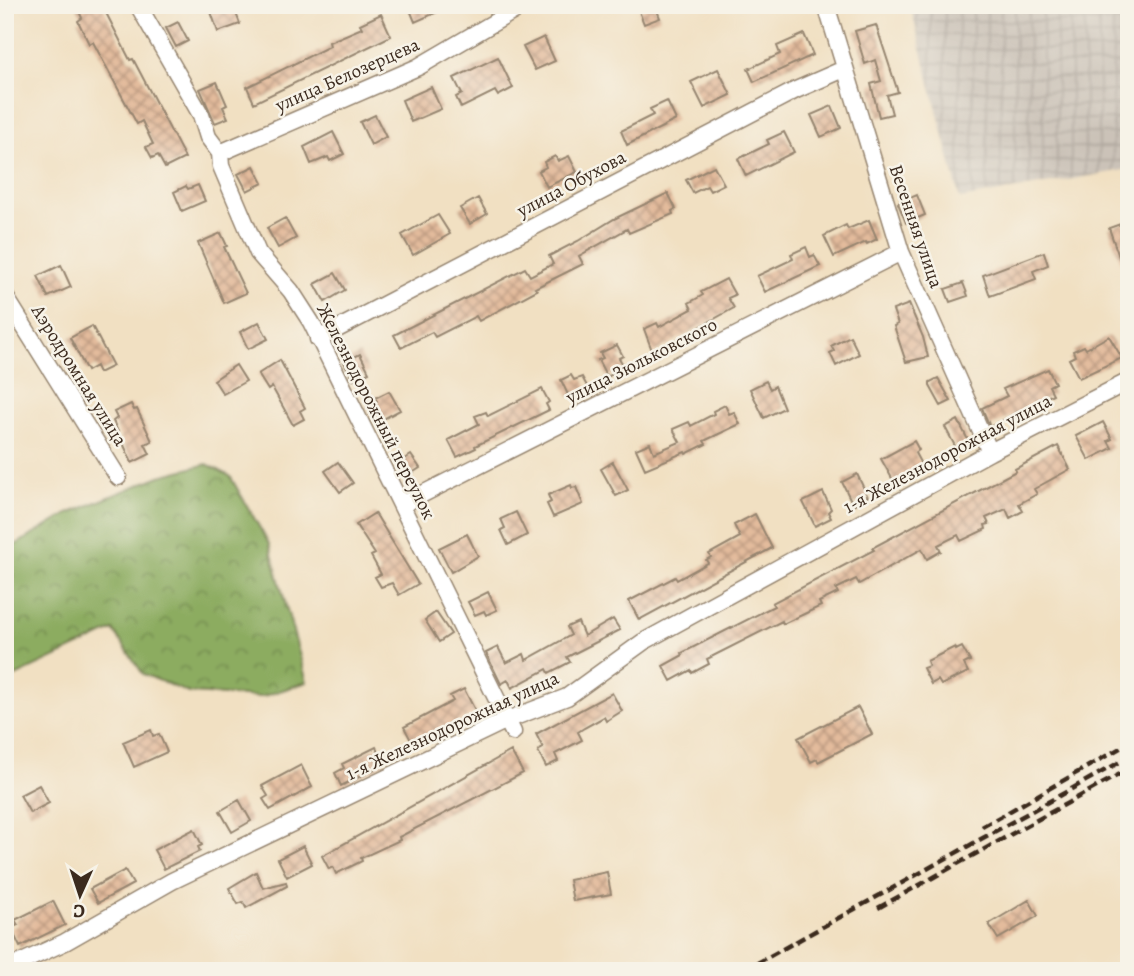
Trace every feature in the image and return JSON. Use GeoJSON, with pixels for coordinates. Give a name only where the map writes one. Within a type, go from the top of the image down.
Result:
{"type":"FeatureCollection","features":[{"type":"Feature","properties":{"kind":"street","name":"Железнодорожный переулок"},"geometry":{"type":"LineString","coordinates":[[138,5],[201,115],[208,137],[220,153],[221,166],[258,253],[290,291],[311,322],[510,726]]}},
{"type":"Feature","properties":{"kind":"street","name":"улица Белозерцева"},"geometry":{"type":"LineString","coordinates":[[220,153],[418,67],[524,5]]}},
{"type":"Feature","properties":{"kind":"street","name":"Весенняя улица"},"geometry":{"type":"LineString","coordinates":[[826,5],[901,252],[990,452]]}},
{"type":"Feature","properties":{"kind":"street","name":"улица Обухова"},"geometry":{"type":"LineString","coordinates":[[318,339],[796,90],[844,69]]}},
{"type":"Feature","properties":{"kind":"street","name":"улица Зюльковского"},"geometry":{"type":"LineString","coordinates":[[401,505],[901,252]]}},
{"type":"Feature","properties":{"kind":"street","name":"Аэродромная улица"},"geometry":{"type":"LineString","coordinates":[[5,296],[118,477]]}},
{"type":"Feature","properties":{"kind":"street","name":"1-я Железнодорожная улица"},"geometry":{"type":"LineString","coordinates":[[5,970],[65,942],[172,881],[510,726],[566,697],[643,642],[990,452],[1129,382]]}},
{"type":"Feature","properties":{"kind":"shaded area"},"geometry":{"type":"Polygon","coordinates":[[[910,5],[1129,5],[1129,169],[960,199],[910,5]]]}},
{"type":"Feature","properties":{"kind":"green space"},"geometry":{"type":"Polygon","coordinates":[[[207,464],[230,476],[269,544],[307,682],[261,697],[189,693],[143,674],[113,630],[5,681],[5,551],[68,514],[160,476],[207,464]]]}},
{"type":"Feature","properties":{"kind":"building"},"geometry":{"type":"Polygon","coordinates":[[[76,5],[102,5],[185,158],[165,168],[158,155],[152,158],[146,147],[153,144],[142,121],[137,124],[93,42],[89,44],[78,21],[82,18],[76,5]]]}},
{"type":"Feature","properties":{"kind":"building"},"geometry":{"type":"Polygon","coordinates":[[[233,5],[240,24],[218,32],[210,9],[233,5]]]}},
{"type":"Feature","properties":{"kind":"building"},"geometry":{"type":"Polygon","coordinates":[[[408,5],[453,5],[415,22],[408,5]]]}},
{"type":"Feature","properties":{"kind":"building"},"geometry":{"type":"Polygon","coordinates":[[[643,5],[655,5],[660,18],[644,24],[639,11],[645,8],[643,5]]]}},
{"type":"Feature","properties":{"kind":"building"},"geometry":{"type":"Polygon","coordinates":[[[381,14],[391,36],[254,103],[247,87],[330,46],[329,42],[362,28],[360,24],[381,14]]]}},
{"type":"Feature","properties":{"kind":"building"},"geometry":{"type":"Polygon","coordinates":[[[178,22],[188,41],[176,47],[166,28],[178,22]]]}},
{"type":"Feature","properties":{"kind":"building"},"geometry":{"type":"Polygon","coordinates":[[[876,25],[898,92],[887,95],[892,114],[879,117],[871,84],[881,81],[875,60],[865,64],[855,31],[876,25]]]}},
{"type":"Feature","properties":{"kind":"building"},"geometry":{"type":"Polygon","coordinates":[[[804,34],[813,55],[754,82],[748,69],[780,54],[777,46],[804,34]]]}},
{"type":"Feature","properties":{"kind":"building"},"geometry":{"type":"Polygon","coordinates":[[[544,37],[555,61],[535,70],[523,47],[544,37]]]}},
{"type":"Feature","properties":{"kind":"building"},"geometry":{"type":"Polygon","coordinates":[[[498,57],[513,88],[498,96],[495,91],[461,108],[456,97],[462,94],[454,78],[498,57]]]}},
{"type":"Feature","properties":{"kind":"building"},"geometry":{"type":"Polygon","coordinates":[[[718,69],[731,95],[704,108],[691,82],[718,69]]]}},
{"type":"Feature","properties":{"kind":"building"},"geometry":{"type":"Polygon","coordinates":[[[217,82],[227,105],[223,107],[228,118],[215,123],[200,89],[217,82]]]}},
{"type":"Feature","properties":{"kind":"building"},"geometry":{"type":"Polygon","coordinates":[[[431,87],[441,109],[411,122],[402,100],[431,87]]]}},
{"type":"Feature","properties":{"kind":"building"},"geometry":{"type":"Polygon","coordinates":[[[667,101],[676,120],[627,145],[621,131],[653,115],[650,109],[667,101]]]}},
{"type":"Feature","properties":{"kind":"building"},"geometry":{"type":"Polygon","coordinates":[[[832,106],[841,128],[821,137],[811,115],[832,106]]]}},
{"type":"Feature","properties":{"kind":"building"},"geometry":{"type":"Polygon","coordinates":[[[375,115],[386,137],[371,145],[360,122],[375,115]]]}},
{"type":"Feature","properties":{"kind":"building"},"geometry":{"type":"Polygon","coordinates":[[[333,132],[344,154],[330,161],[328,157],[311,164],[304,147],[333,132]]]}},
{"type":"Feature","properties":{"kind":"building"},"geometry":{"type":"Polygon","coordinates":[[[784,132],[794,152],[746,176],[738,159],[769,144],[767,140],[784,132]]]}},
{"type":"Feature","properties":{"kind":"building"},"geometry":{"type":"Polygon","coordinates":[[[555,156],[558,161],[569,156],[577,172],[547,187],[539,171],[546,167],[544,162],[555,156]]]}},
{"type":"Feature","properties":{"kind":"building"},"geometry":{"type":"Polygon","coordinates":[[[254,166],[263,183],[247,191],[238,174],[254,166]]]}},
{"type":"Feature","properties":{"kind":"building"},"geometry":{"type":"Polygon","coordinates":[[[714,166],[724,184],[710,191],[707,186],[693,193],[686,180],[714,166]]]}},
{"type":"Feature","properties":{"kind":"building"},"geometry":{"type":"Polygon","coordinates":[[[198,185],[205,201],[182,211],[174,192],[186,186],[188,189],[198,185]]]}},
{"type":"Feature","properties":{"kind":"building"},"geometry":{"type":"Polygon","coordinates":[[[668,193],[676,209],[672,211],[673,214],[629,233],[627,229],[579,256],[583,264],[479,321],[476,316],[435,337],[432,332],[401,348],[394,335],[525,268],[530,276],[553,264],[549,256],[614,219],[668,193]]]}},
{"type":"Feature","properties":{"kind":"building"},"geometry":{"type":"Polygon","coordinates":[[[917,195],[925,215],[906,223],[898,203],[917,195]]]}},
{"type":"Feature","properties":{"kind":"building"},"geometry":{"type":"Polygon","coordinates":[[[478,198],[487,214],[470,224],[460,208],[478,198]]]}},
{"type":"Feature","properties":{"kind":"building"},"geometry":{"type":"Polygon","coordinates":[[[438,215],[450,234],[413,255],[402,235],[438,215]]]}},
{"type":"Feature","properties":{"kind":"building"},"geometry":{"type":"Polygon","coordinates":[[[285,218],[296,238],[278,248],[267,228],[285,218]]]}},
{"type":"Feature","properties":{"kind":"building"},"geometry":{"type":"Polygon","coordinates":[[[869,220],[877,239],[834,257],[824,236],[846,225],[848,229],[869,220]]]}},
{"type":"Feature","properties":{"kind":"building"},"geometry":{"type":"Polygon","coordinates":[[[1129,221],[1129,280],[1127,280],[1109,228],[1129,221]]]}},
{"type":"Feature","properties":{"kind":"building"},"geometry":{"type":"Polygon","coordinates":[[[221,233],[227,246],[224,247],[246,293],[224,303],[198,243],[221,233]]]}},
{"type":"Feature","properties":{"kind":"building"},"geometry":{"type":"Polygon","coordinates":[[[806,247],[810,257],[814,255],[820,266],[765,292],[757,276],[793,259],[791,254],[806,247]]]}},
{"type":"Feature","properties":{"kind":"building"},"geometry":{"type":"Polygon","coordinates":[[[1044,252],[1048,265],[1033,271],[1036,279],[990,296],[983,275],[1044,252]]]}},
{"type":"Feature","properties":{"kind":"building"},"geometry":{"type":"Polygon","coordinates":[[[61,265],[71,287],[48,297],[38,276],[61,265]]]}},
{"type":"Feature","properties":{"kind":"building"},"geometry":{"type":"Polygon","coordinates":[[[335,273],[345,290],[325,302],[315,284],[335,273]]]}},
{"type":"Feature","properties":{"kind":"building"},"geometry":{"type":"Polygon","coordinates":[[[726,279],[735,295],[728,298],[734,308],[653,353],[644,329],[657,323],[659,327],[692,309],[689,303],[703,295],[701,292],[726,279]]]}},
{"type":"Feature","properties":{"kind":"building"},"geometry":{"type":"Polygon","coordinates":[[[963,283],[968,296],[950,302],[945,289],[963,283]]]}},
{"type":"Feature","properties":{"kind":"building"},"geometry":{"type":"Polygon","coordinates":[[[909,304],[928,357],[906,362],[894,326],[898,324],[893,310],[909,304]]]}},
{"type":"Feature","properties":{"kind":"building"},"geometry":{"type":"Polygon","coordinates":[[[259,322],[268,339],[248,349],[240,332],[259,322]]]}},
{"type":"Feature","properties":{"kind":"building"},"geometry":{"type":"Polygon","coordinates":[[[92,326],[113,366],[99,373],[96,366],[87,371],[70,338],[92,326]]]}},
{"type":"Feature","properties":{"kind":"building"},"geometry":{"type":"Polygon","coordinates":[[[850,336],[859,354],[836,366],[830,353],[834,351],[831,346],[850,336]]]}},
{"type":"Feature","properties":{"kind":"building"},"geometry":{"type":"Polygon","coordinates":[[[1109,336],[1122,358],[1079,378],[1069,359],[1075,356],[1073,351],[1084,346],[1086,349],[1109,336]]]}},
{"type":"Feature","properties":{"kind":"building"},"geometry":{"type":"Polygon","coordinates":[[[617,345],[623,356],[619,358],[625,368],[607,377],[598,360],[603,358],[600,353],[617,345]]]}},
{"type":"Feature","properties":{"kind":"building"},"geometry":{"type":"Polygon","coordinates":[[[360,354],[369,372],[353,380],[344,362],[360,354]]]}},
{"type":"Feature","properties":{"kind":"building"},"geometry":{"type":"Polygon","coordinates":[[[280,360],[305,408],[300,411],[304,419],[293,425],[272,387],[268,390],[258,374],[280,360]]]}},
{"type":"Feature","properties":{"kind":"building"},"geometry":{"type":"Polygon","coordinates":[[[236,365],[246,381],[223,394],[214,380],[236,365]]]}},
{"type":"Feature","properties":{"kind":"building"},"geometry":{"type":"Polygon","coordinates":[[[1048,369],[1055,383],[1049,386],[1053,394],[990,427],[982,408],[1007,396],[1003,389],[1048,369]]]}},
{"type":"Feature","properties":{"kind":"building"},"geometry":{"type":"Polygon","coordinates":[[[571,375],[574,380],[582,377],[588,388],[569,397],[561,380],[571,375]]]}},
{"type":"Feature","properties":{"kind":"building"},"geometry":{"type":"Polygon","coordinates":[[[938,378],[951,401],[941,406],[930,386],[930,382],[938,378]]]}},
{"type":"Feature","properties":{"kind":"building"},"geometry":{"type":"Polygon","coordinates":[[[766,381],[770,389],[775,386],[784,408],[764,418],[750,389],[766,381]]]}},
{"type":"Feature","properties":{"kind":"building"},"geometry":{"type":"Polygon","coordinates":[[[542,389],[549,402],[546,404],[549,410],[457,457],[448,440],[479,424],[475,416],[486,412],[488,416],[542,389]]]}},
{"type":"Feature","properties":{"kind":"building"},"geometry":{"type":"Polygon","coordinates":[[[389,391],[400,410],[376,423],[367,407],[377,401],[375,398],[389,391]]]}},
{"type":"Feature","properties":{"kind":"building"},"geometry":{"type":"Polygon","coordinates":[[[131,404],[134,410],[137,409],[152,441],[145,444],[150,454],[132,463],[113,421],[117,418],[114,412],[131,404]]]}},
{"type":"Feature","properties":{"kind":"building"},"geometry":{"type":"Polygon","coordinates":[[[725,405],[729,414],[734,412],[740,424],[704,441],[706,444],[686,454],[685,452],[645,469],[636,449],[650,443],[654,453],[680,442],[673,429],[689,422],[691,426],[725,405]]]}},
{"type":"Feature","properties":{"kind":"building"},"geometry":{"type":"Polygon","coordinates":[[[958,420],[969,442],[956,448],[945,427],[958,420]]]}},
{"type":"Feature","properties":{"kind":"building"},"geometry":{"type":"Polygon","coordinates":[[[1103,422],[1112,439],[1108,441],[1112,448],[1089,460],[1076,436],[1103,422]]]}},
{"type":"Feature","properties":{"kind":"building"},"geometry":{"type":"Polygon","coordinates":[[[914,441],[919,450],[915,453],[922,466],[894,482],[881,459],[914,441]]]}},
{"type":"Feature","properties":{"kind":"building"},"geometry":{"type":"Polygon","coordinates":[[[1058,446],[1070,469],[1034,489],[1037,494],[1019,504],[1023,511],[1010,518],[1006,509],[986,518],[989,524],[985,525],[986,529],[961,541],[958,535],[938,545],[941,551],[927,559],[922,549],[859,584],[856,579],[836,589],[838,593],[819,602],[821,606],[783,624],[782,621],[707,659],[709,664],[671,681],[663,666],[683,655],[682,653],[774,606],[772,603],[874,550],[872,548],[1058,446]]]}},
{"type":"Feature","properties":{"kind":"building"},"geometry":{"type":"Polygon","coordinates":[[[411,455],[420,468],[406,477],[397,464],[411,455]]]}},
{"type":"Feature","properties":{"kind":"building"},"geometry":{"type":"Polygon","coordinates":[[[338,462],[353,483],[340,492],[325,471],[338,462]]]}},
{"type":"Feature","properties":{"kind":"building"},"geometry":{"type":"Polygon","coordinates":[[[613,462],[628,490],[616,496],[601,469],[613,462]]]}},
{"type":"Feature","properties":{"kind":"building"},"geometry":{"type":"Polygon","coordinates":[[[857,474],[868,497],[853,505],[842,482],[857,474]]]}},
{"type":"Feature","properties":{"kind":"building"},"geometry":{"type":"Polygon","coordinates":[[[571,485],[572,488],[576,487],[583,504],[553,517],[547,504],[551,502],[548,495],[571,485]]]}},
{"type":"Feature","properties":{"kind":"building"},"geometry":{"type":"Polygon","coordinates":[[[823,492],[831,509],[828,512],[831,518],[815,526],[803,502],[823,492]]]}},
{"type":"Feature","properties":{"kind":"building"},"geometry":{"type":"Polygon","coordinates":[[[516,512],[527,535],[508,545],[501,530],[505,528],[501,519],[516,512]]]}},
{"type":"Feature","properties":{"kind":"building"},"geometry":{"type":"Polygon","coordinates":[[[375,513],[418,584],[399,595],[392,583],[381,587],[375,577],[381,574],[371,556],[375,554],[356,525],[375,513]]]}},
{"type":"Feature","properties":{"kind":"building"},"geometry":{"type":"Polygon","coordinates":[[[755,514],[772,548],[639,620],[629,601],[708,563],[706,560],[711,557],[709,554],[740,537],[734,525],[755,514]]]}},
{"type":"Feature","properties":{"kind":"building"},"geometry":{"type":"Polygon","coordinates":[[[467,534],[478,556],[451,572],[439,548],[467,534]]]}},
{"type":"Feature","properties":{"kind":"building"},"geometry":{"type":"Polygon","coordinates":[[[488,592],[497,610],[486,615],[484,611],[475,615],[468,602],[488,592]]]}},
{"type":"Feature","properties":{"kind":"building"},"geometry":{"type":"Polygon","coordinates":[[[436,612],[451,634],[439,642],[425,620],[436,612]]]}},
{"type":"Feature","properties":{"kind":"building"},"geometry":{"type":"Polygon","coordinates":[[[613,619],[620,630],[567,657],[570,662],[549,673],[547,669],[512,688],[508,680],[501,684],[486,653],[498,647],[506,663],[524,654],[526,660],[571,635],[567,627],[578,622],[584,636],[613,619]]]}},
{"type":"Feature","properties":{"kind":"building"},"geometry":{"type":"Polygon","coordinates":[[[955,647],[956,650],[962,647],[970,661],[964,664],[968,672],[941,685],[938,680],[931,684],[923,668],[929,666],[927,661],[955,647]]]}},
{"type":"Feature","properties":{"kind":"building"},"geometry":{"type":"Polygon","coordinates":[[[464,689],[476,712],[414,746],[404,727],[453,701],[450,696],[464,689]]]}},
{"type":"Feature","properties":{"kind":"building"},"geometry":{"type":"Polygon","coordinates":[[[612,693],[622,711],[606,721],[604,717],[578,732],[582,740],[555,754],[558,761],[546,767],[538,751],[543,748],[536,734],[612,693]]]}},
{"type":"Feature","properties":{"kind":"building"},"geometry":{"type":"Polygon","coordinates":[[[858,707],[872,734],[818,762],[817,759],[811,762],[798,738],[858,707]]]}},
{"type":"Feature","properties":{"kind":"building"},"geometry":{"type":"Polygon","coordinates":[[[151,730],[153,736],[159,734],[167,752],[134,767],[123,742],[151,730]]]}},
{"type":"Feature","properties":{"kind":"building"},"geometry":{"type":"Polygon","coordinates":[[[376,747],[385,764],[341,786],[335,773],[344,768],[342,764],[376,747]]]}},
{"type":"Feature","properties":{"kind":"building"},"geometry":{"type":"Polygon","coordinates":[[[511,751],[523,773],[399,837],[400,840],[361,858],[362,861],[336,874],[333,867],[329,869],[322,856],[511,751]]]}},
{"type":"Feature","properties":{"kind":"building"},"geometry":{"type":"Polygon","coordinates":[[[301,765],[312,787],[270,810],[263,799],[268,796],[262,786],[301,765]]]}},
{"type":"Feature","properties":{"kind":"building"},"geometry":{"type":"Polygon","coordinates":[[[39,785],[49,803],[30,813],[20,795],[39,785]]]}},
{"type":"Feature","properties":{"kind":"building"},"geometry":{"type":"Polygon","coordinates":[[[239,800],[251,821],[232,832],[220,811],[239,800]]]}},
{"type":"Feature","properties":{"kind":"building"},"geometry":{"type":"Polygon","coordinates":[[[194,829],[202,845],[198,847],[200,851],[164,869],[154,850],[194,829]]]}},
{"type":"Feature","properties":{"kind":"building"},"geometry":{"type":"Polygon","coordinates":[[[303,846],[312,864],[287,877],[278,859],[303,846]]]}},
{"type":"Feature","properties":{"kind":"building"},"geometry":{"type":"Polygon","coordinates":[[[125,870],[133,884],[98,903],[90,889],[125,870]]]}},
{"type":"Feature","properties":{"kind":"building"},"geometry":{"type":"Polygon","coordinates":[[[256,872],[263,888],[286,882],[287,886],[246,908],[243,902],[238,904],[229,888],[256,872]]]}},
{"type":"Feature","properties":{"kind":"building"},"geometry":{"type":"Polygon","coordinates":[[[607,872],[611,894],[573,901],[569,880],[607,872]]]}},
{"type":"Feature","properties":{"kind":"building"},"geometry":{"type":"Polygon","coordinates":[[[1029,900],[1038,916],[998,939],[989,924],[1029,900]]]}},
{"type":"Feature","properties":{"kind":"building"},"geometry":{"type":"Polygon","coordinates":[[[53,901],[65,925],[20,947],[11,928],[18,925],[15,920],[53,901]]]}},
{"type":"Feature","properties":{"kind":"railway"},"geometry":{"type":"LineString","coordinates":[[982,827],[1129,743]]}},
{"type":"Feature","properties":{"kind":"railway"},"geometry":{"type":"LineString","coordinates":[[743,971],[1129,757]]}},
{"type":"Feature","properties":{"kind":"railway"},"geometry":{"type":"LineString","coordinates":[[878,908],[1129,769]]}}]}
